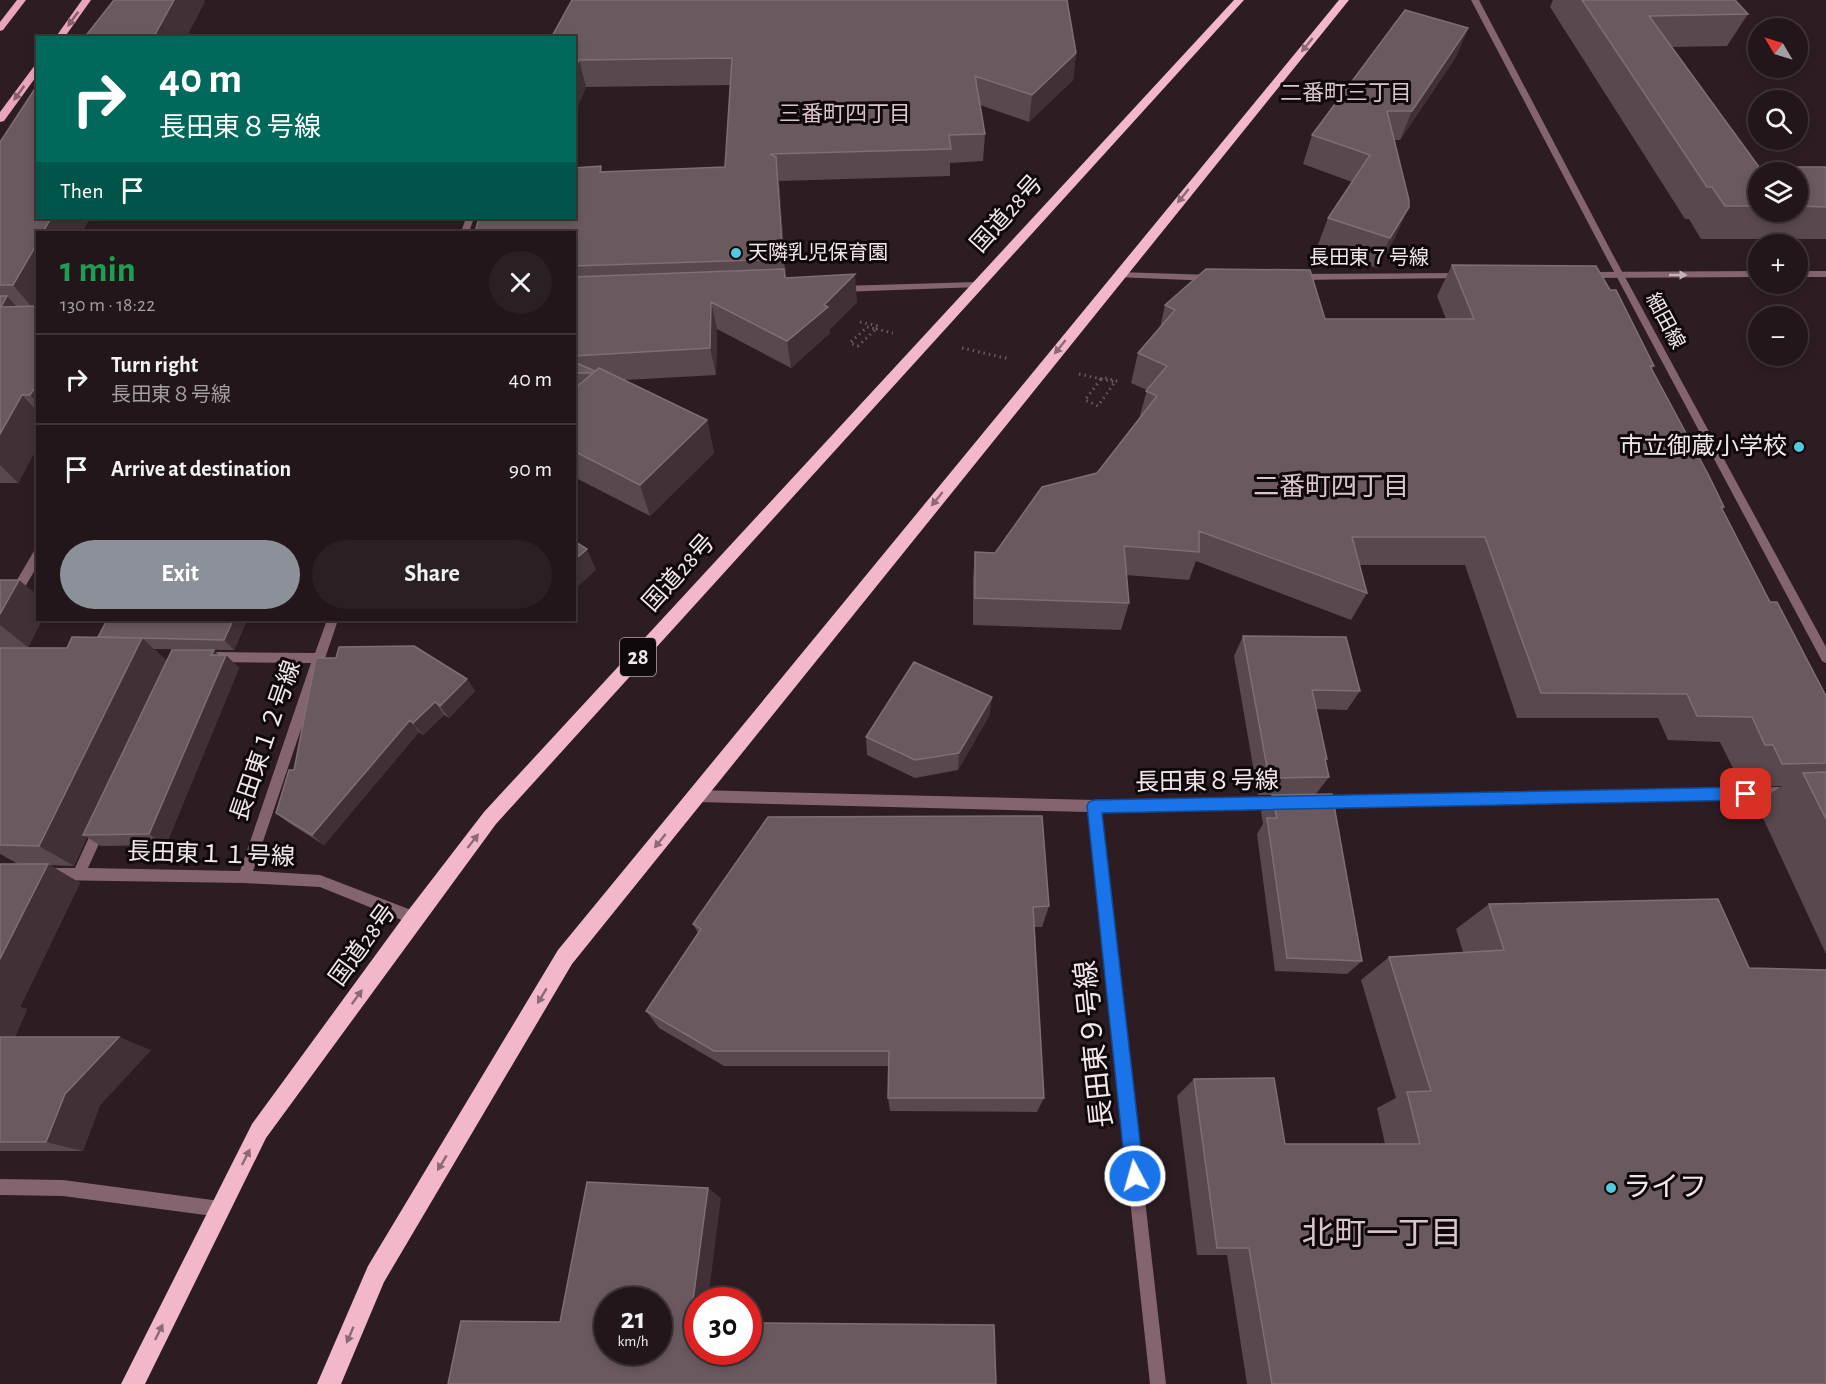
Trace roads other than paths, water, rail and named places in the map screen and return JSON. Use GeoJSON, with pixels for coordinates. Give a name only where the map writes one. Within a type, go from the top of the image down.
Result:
{"type":"FeatureCollection","features":[{"type":"Feature","properties":{"kind":"highway","name":"国道28号"},"geometry":{"type":"LineString","coordinates":[[133,1384],[259,1131],[490,818],[1239,0]]}},
{"type":"Feature","properties":{"kind":"highway"},"geometry":{"type":"LineString","coordinates":[[329,1384],[376,1274],[565,957],[1344,0]]}},
{"type":"Feature","properties":{"kind":"main road"},"geometry":{"type":"LineString","coordinates":[[0,28],[22,0]]}},
{"type":"Feature","properties":{"kind":"main road"},"geometry":{"type":"LineString","coordinates":[[60,36],[87,0]]}},
{"type":"Feature","properties":{"kind":"main road"},"geometry":{"type":"LineString","coordinates":[[0,119],[36,71]]}},
{"type":"Feature","properties":{"kind":"street","name":"細田線"},"geometry":{"type":"LineString","coordinates":[[1475,0],[1619,275],[1826,658]]}},
{"type":"Feature","properties":{"kind":"street"},"geometry":{"type":"LineString","coordinates":[[1577,275],[1748,274]]}},
{"type":"Feature","properties":{"kind":"street"},"geometry":{"type":"LineString","coordinates":[[1808,274],[1826,274]]}},
{"type":"Feature","properties":{"kind":"street"},"geometry":{"type":"LineString","coordinates":[[1118,275],[1226,278]]}},
{"type":"Feature","properties":{"kind":"street","name":"長田東７号線"},"geometry":{"type":"LineString","coordinates":[[1285,277],[1472,276]]}},
{"type":"Feature","properties":{"kind":"street"},"geometry":{"type":"LineString","coordinates":[[832,289],[976,285]]}},
{"type":"Feature","properties":{"kind":"street"},"geometry":{"type":"LineString","coordinates":[[0,619],[36,557]]}},
{"type":"Feature","properties":{"kind":"street","name":"長田東１２号線"},"geometry":{"type":"LineString","coordinates":[[244,877],[332,621]]}},
{"type":"Feature","properties":{"kind":"street"},"geometry":{"type":"LineString","coordinates":[[204,657],[318,658]]}},
{"type":"Feature","properties":{"kind":"street","name":"長田東８号線"},"geometry":{"type":"LineString","coordinates":[[697,796],[1094,806],[1804,793]]}},
{"type":"Feature","properties":{"kind":"street","name":"長田東９号線"},"geometry":{"type":"LineString","coordinates":[[1094,806],[1158,1384]]}},
{"type":"Feature","properties":{"kind":"street"},"geometry":{"type":"LineString","coordinates":[[79,874],[108,812]]}},
{"type":"Feature","properties":{"kind":"street","name":"長田東１１号線"},"geometry":{"type":"LineString","coordinates":[[34,873],[244,877],[320,881],[414,918]]}},
{"type":"Feature","properties":{"kind":"street"},"geometry":{"type":"LineString","coordinates":[[0,1187],[63,1188],[220,1209]]}},
{"type":"Feature","properties":{"kind":"place","name":"天隣乳児保育園"},"geometry":{"type":"Point","coordinates":[736,253]}},
{"type":"Feature","properties":{"kind":"place","name":"市立御蔵小学校"},"geometry":{"type":"Point","coordinates":[1799,447]}},
{"type":"Feature","properties":{"kind":"place","name":"ライフ"},"geometry":{"type":"Point","coordinates":[1611,1188]}},
{"type":"Feature","properties":{"kind":"district","name":"二番町三丁目"},"geometry":{"type":"Point","coordinates":[1346,93]}},
{"type":"Feature","properties":{"kind":"district","name":"三番町四丁目"},"geometry":{"type":"Point","coordinates":[845,114]}},
{"type":"Feature","properties":{"kind":"district","name":"二番町四丁目"},"geometry":{"type":"Point","coordinates":[1331,487]}},
{"type":"Feature","properties":{"kind":"district","name":"北町一丁目"},"geometry":{"type":"Point","coordinates":[1382,1234]}}]}
